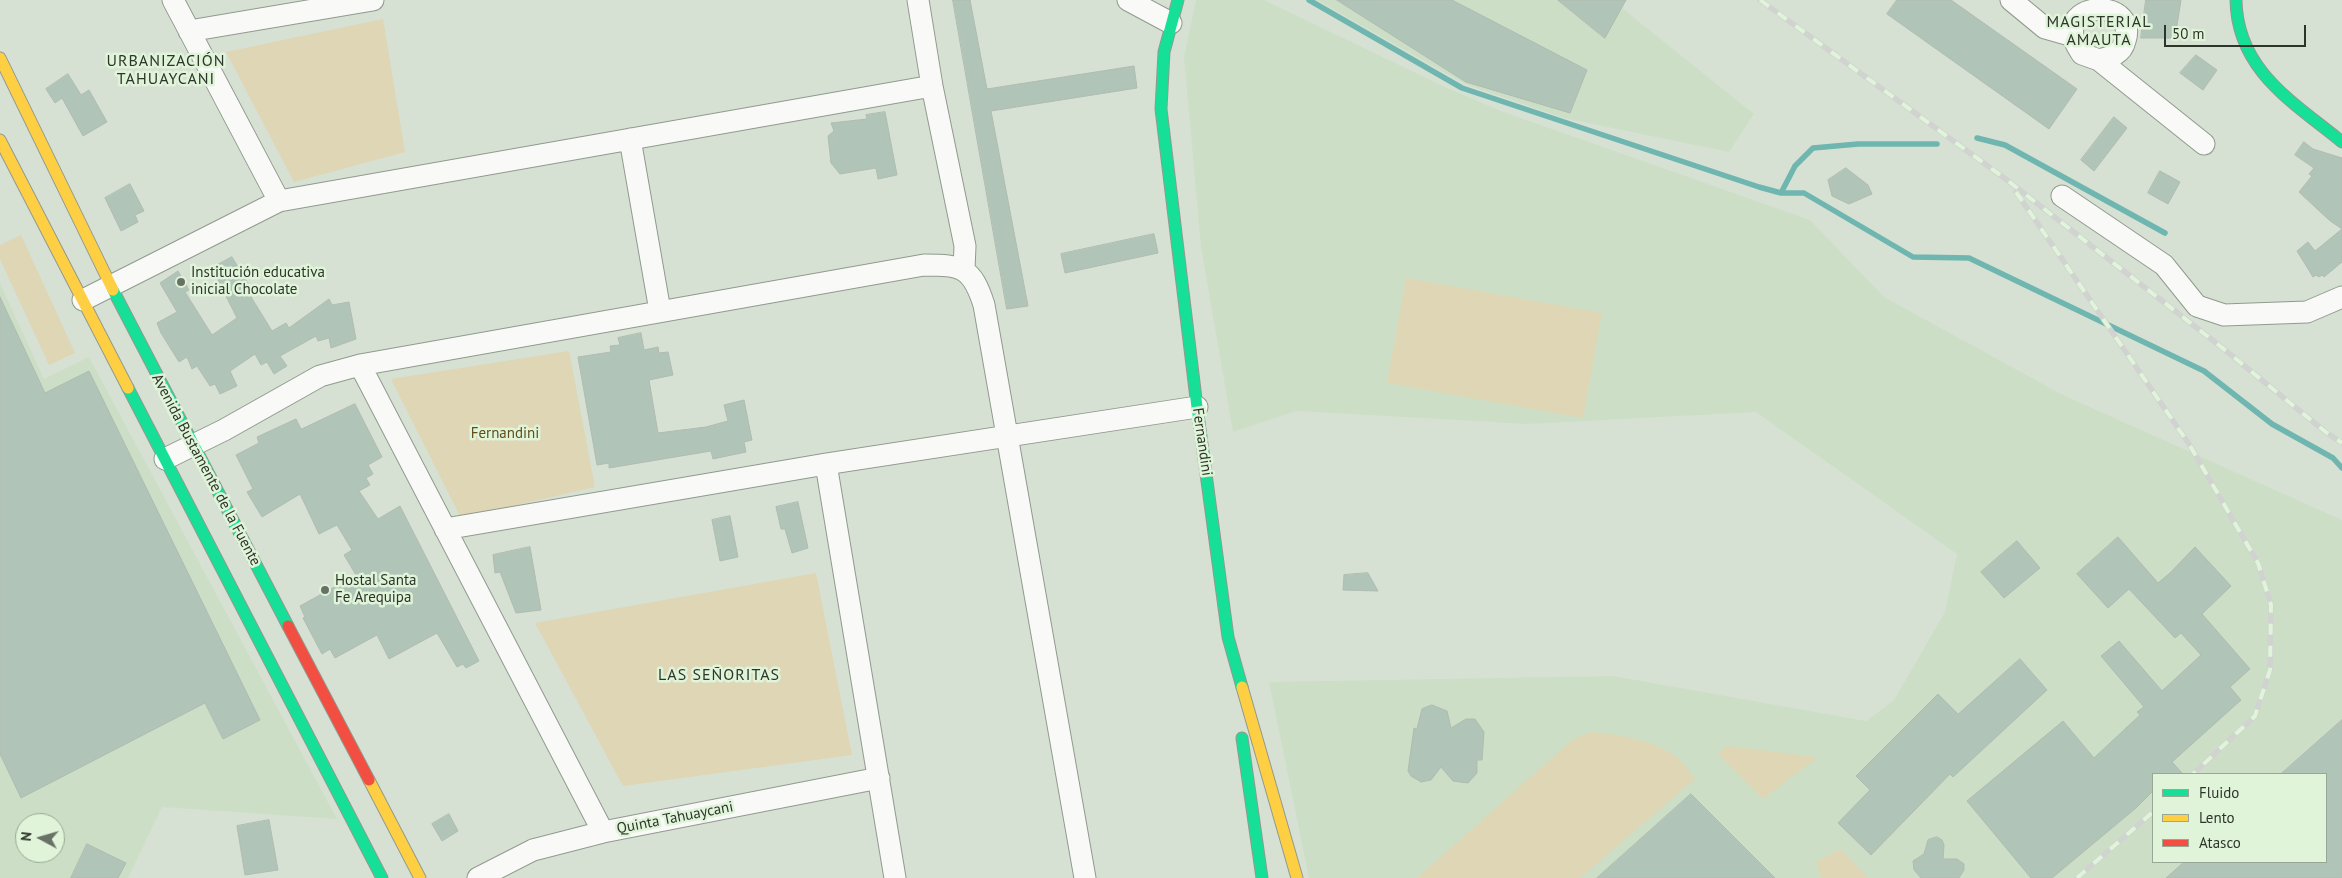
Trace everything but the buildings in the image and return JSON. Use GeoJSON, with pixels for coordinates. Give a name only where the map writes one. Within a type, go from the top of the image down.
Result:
{"type":"FeatureCollection","features":[{"type":"Feature","properties":{"kind":"main road","name":"Fernandini"},"geometry":{"type":"LineString","coordinates":[[1178,0],[1164,52],[1161,109],[1197,407],[1228,637],[1297,878]]}},
{"type":"Feature","properties":{"kind":"main road"},"geometry":{"type":"LineString","coordinates":[[2236,0],[2241,39],[2252,61],[2273,82],[2342,142]]}},
{"type":"Feature","properties":{"kind":"main road","name":"Avenida Bustamente de la Fuente"},"geometry":{"type":"LineString","coordinates":[[0,58],[111,286],[420,878]]}},
{"type":"Feature","properties":{"kind":"main road","name":"Avenida Bustamente de la Fuente"},"geometry":{"type":"LineString","coordinates":[[0,140],[382,878]]}},
{"type":"Feature","properties":{"kind":"main road"},"geometry":{"type":"LineString","coordinates":[[1228,637],[1262,878]]}},
{"type":"Feature","properties":{"kind":"street"},"geometry":{"type":"LineString","coordinates":[[174,0],[279,201]]}},
{"type":"Feature","properties":{"kind":"street"},"geometry":{"type":"LineString","coordinates":[[190,31],[373,0]]}},
{"type":"Feature","properties":{"kind":"street"},"geometry":{"type":"LineString","coordinates":[[918,0],[932,86],[965,246],[964,269]]}},
{"type":"Feature","properties":{"kind":"street"},"geometry":{"type":"LineString","coordinates":[[1128,0],[1171,23]]}},
{"type":"Feature","properties":{"kind":"street"},"geometry":{"type":"LineString","coordinates":[[2012,0],[2045,28],[2073,36]]}},
{"type":"Feature","properties":{"kind":"street"},"geometry":{"type":"LineString","coordinates":[[2099,60],[2113,57],[2124,47],[2128,33],[2124,19],[2116,4],[2099,5],[2085,10],[2075,21],[2073,36],[2082,54],[2099,60],[2204,144]]}},
{"type":"Feature","properties":{"kind":"street"},"geometry":{"type":"LineString","coordinates":[[83,300],[279,201],[932,86]]}},
{"type":"Feature","properties":{"kind":"street"},"geometry":{"type":"LineString","coordinates":[[630,139],[660,311]]}},
{"type":"Feature","properties":{"kind":"street"},"geometry":{"type":"LineString","coordinates":[[2062,196],[2164,265],[2197,306],[2224,315],[2307,312],[2342,297]]}},
{"type":"Feature","properties":{"kind":"street"},"geometry":{"type":"LineString","coordinates":[[165,459],[320,376],[360,365],[924,265],[947,265],[964,269],[978,284],[984,305],[1085,878]]}},
{"type":"Feature","properties":{"kind":"street"},"geometry":{"type":"LineString","coordinates":[[360,365],[603,832]]}},
{"type":"Feature","properties":{"kind":"street"},"geometry":{"type":"LineString","coordinates":[[445,528],[826,464],[1197,407]]}},
{"type":"Feature","properties":{"kind":"street"},"geometry":{"type":"LineString","coordinates":[[826,464],[896,878]]}},
{"type":"Feature","properties":{"kind":"street","name":"Quinta Tahuaycani"},"geometry":{"type":"LineString","coordinates":[[478,878],[533,850],[603,832],[879,778]]}},
{"type":"Feature","properties":{"kind":"shaded area"},"geometry":{"type":"Polygon","coordinates":[[[1196,0],[1264,0],[1445,87],[1501,111],[1810,220],[1884,297],[2063,395],[2342,520],[2342,878],[1309,878],[1269,682],[1613,676],[1866,721],[1894,700],[1945,612],[1957,554],[1756,412],[1527,424],[1296,411],[1233,432],[1201,247],[1184,57],[1196,0]]]}},
{"type":"Feature","properties":{"kind":"shaded area"},"geometry":{"type":"Polygon","coordinates":[[[1317,0],[1612,0],[1754,114],[1729,152],[1564,118],[1465,84],[1317,0]]]}},
{"type":"Feature","properties":{"kind":"shaded area"},"geometry":{"type":"Polygon","coordinates":[[[0,283],[44,379],[89,357],[337,819],[162,807],[128,878],[0,878],[0,283]]]}},
{"type":"Feature","properties":{"kind":"green space"},"geometry":{"type":"Polygon","coordinates":[[[383,19],[405,152],[294,182],[226,52],[383,19]]]}},
{"type":"Feature","properties":{"kind":"green space"},"geometry":{"type":"Polygon","coordinates":[[[21,235],[75,353],[49,365],[0,259],[0,245],[21,235]]]}},
{"type":"Feature","properties":{"kind":"green space"},"geometry":{"type":"Polygon","coordinates":[[[1406,278],[1602,313],[1583,418],[1387,383],[1406,278]]]}},
{"type":"Feature","properties":{"kind":"green space","name":"Fernandini"},"geometry":{"type":"Polygon","coordinates":[[[569,351],[595,487],[461,518],[391,379],[569,351]]]}},
{"type":"Feature","properties":{"kind":"green space"},"geometry":{"type":"Polygon","coordinates":[[[816,573],[852,755],[623,786],[535,623],[816,573]]]}},
{"type":"Feature","properties":{"kind":"green space"},"geometry":{"type":"Polygon","coordinates":[[[1591,732],[1612,734],[1655,745],[1680,760],[1695,779],[1580,878],[1417,878],[1572,740],[1591,732]]]}},
{"type":"Feature","properties":{"kind":"green space"},"geometry":{"type":"Polygon","coordinates":[[[1727,746],[1818,757],[1763,799],[1718,754],[1727,746]]]}},
{"type":"Feature","properties":{"kind":"green space"},"geometry":{"type":"Polygon","coordinates":[[[1840,849],[1868,878],[1821,878],[1816,862],[1840,849]]]}},
{"type":"Feature","properties":{"kind":"waterway"},"geometry":{"type":"LineString","coordinates":[[1309,0],[1462,88],[1759,187],[1781,193],[1804,193],[1913,257],[1969,258],[2204,371],[2272,424],[2333,458],[2342,468]]}},
{"type":"Feature","properties":{"kind":"waterway"},"geometry":{"type":"LineString","coordinates":[[1977,138],[2005,145],[2165,233]]}},
{"type":"Feature","properties":{"kind":"waterway"},"geometry":{"type":"LineString","coordinates":[[1781,193],[1795,166],[1813,148],[1858,144],[1937,144]]}},
{"type":"Feature","properties":{"kind":"railway"},"geometry":{"type":"LineString","coordinates":[[1760,0],[2007,180],[2342,443]]}},
{"type":"Feature","properties":{"kind":"railway"},"geometry":{"type":"LineString","coordinates":[[2016,192],[2189,444],[2258,563],[2271,605],[2270,670],[2255,716],[2194,773]]}},
{"type":"Feature","properties":{"kind":"railway"},"geometry":{"type":"LineString","coordinates":[[2077,878],[2152,813]]}},
{"type":"Feature","properties":{"kind":"traffic: fast"},"geometry":{"type":"LineString","coordinates":[[1178,0],[1164,52],[1161,109],[1197,407],[1228,637],[1242,687]]}},
{"type":"Feature","properties":{"kind":"traffic: fast"},"geometry":{"type":"LineString","coordinates":[[2236,0],[2239,25],[2246,46],[2257,65],[2287,98],[2342,142]]}},
{"type":"Feature","properties":{"kind":"traffic: fast"},"geometry":{"type":"LineString","coordinates":[[113,290],[288,626]]}},
{"type":"Feature","properties":{"kind":"traffic: fast"},"geometry":{"type":"LineString","coordinates":[[128,388],[382,878]]}},
{"type":"Feature","properties":{"kind":"traffic: fast"},"geometry":{"type":"LineString","coordinates":[[1242,738],[1262,878]]}},
{"type":"Feature","properties":{"kind":"traffic: slow"},"geometry":{"type":"LineString","coordinates":[[0,58],[113,290]]}},
{"type":"Feature","properties":{"kind":"traffic: slow"},"geometry":{"type":"LineString","coordinates":[[0,140],[128,388]]}},
{"type":"Feature","properties":{"kind":"traffic: slow"},"geometry":{"type":"LineString","coordinates":[[1242,687],[1297,878]]}},
{"type":"Feature","properties":{"kind":"traffic: slow"},"geometry":{"type":"LineString","coordinates":[[369,780],[420,878]]}},
{"type":"Feature","properties":{"kind":"traffic: jam"},"geometry":{"type":"LineString","coordinates":[[288,626],[369,780]]}},
{"type":"Feature","properties":{"kind":"place","name":"Institución educativa inicial Chocolate"},"geometry":{"type":"Point","coordinates":[181,282]}},
{"type":"Feature","properties":{"kind":"place","name":"Hostal Santa Fe Arequipa"},"geometry":{"type":"Point","coordinates":[325,590]}},
{"type":"Feature","properties":{"kind":"district","name":"MAGISTERIAL AMAUTA"},"geometry":{"type":"Point","coordinates":[2099,31]}},
{"type":"Feature","properties":{"kind":"district","name":"URBANIZACIÓN TAHUAYCANI"},"geometry":{"type":"Point","coordinates":[166,70]}},
{"type":"Feature","properties":{"kind":"district","name":"LAS SEÑORITAS"},"geometry":{"type":"Point","coordinates":[719,675]}}]}
